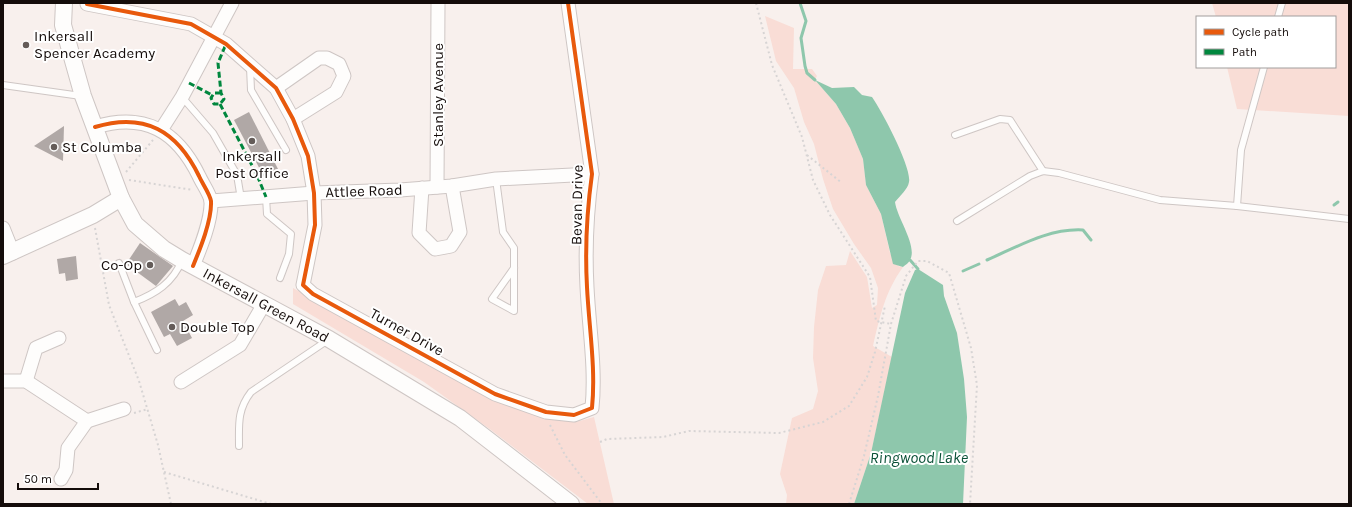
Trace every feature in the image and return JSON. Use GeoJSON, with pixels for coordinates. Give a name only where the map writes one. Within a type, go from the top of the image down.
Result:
{"type":"FeatureCollection","features":[{"type":"Feature","properties":{"kind":"street","name":"Inkersall Green Road"},"geometry":{"type":"LineString","coordinates":[[64,3],[63,25],[83,96],[94,127],[117,178],[121,198],[135,224],[164,249],[187,263],[329,339],[460,418],[571,504]]}},
{"type":"Feature","properties":{"kind":"street"},"geometry":{"type":"LineString","coordinates":[[161,130],[182,97],[232,3]]}},
{"type":"Feature","properties":{"kind":"street","name":"Stanley Avenue"},"geometry":{"type":"LineString","coordinates":[[437,187],[438,3]]}},
{"type":"Feature","properties":{"kind":"street","name":"Bevan Drive"},"geometry":{"type":"LineString","coordinates":[[568,3],[592,174],[589,196],[587,285],[594,383],[592,408]]}},
{"type":"Feature","properties":{"kind":"street"},"geometry":{"type":"LineString","coordinates":[[87,4],[191,24],[214,36],[250,65],[276,88],[293,119],[308,156],[314,193]]}},
{"type":"Feature","properties":{"kind":"street"},"geometry":{"type":"LineString","coordinates":[[276,88],[319,58],[327,58],[339,64],[344,76],[336,92],[293,119]]}},
{"type":"Feature","properties":{"kind":"street"},"geometry":{"type":"LineString","coordinates":[[94,127],[112,122],[143,124],[161,130],[176,141],[190,159],[209,196],[205,237],[187,263]]}},
{"type":"Feature","properties":{"kind":"street","name":"Attlee Road"},"geometry":{"type":"LineString","coordinates":[[209,196],[241,199],[314,193],[452,186],[496,179],[592,174]]}},
{"type":"Feature","properties":{"kind":"street","name":"Attlee Road"},"geometry":{"type":"LineString","coordinates":[[422,188],[419,233],[435,248],[451,246],[460,232],[452,186]]}},
{"type":"Feature","properties":{"kind":"street","name":"Turner Drive"},"geometry":{"type":"LineString","coordinates":[[314,193],[315,225],[303,285],[313,294],[495,394],[546,412],[574,415],[592,408]]}},
{"type":"Feature","properties":{"kind":"street"},"geometry":{"type":"LineString","coordinates":[[3,228],[8,255],[93,215],[121,198]]}},
{"type":"Feature","properties":{"kind":"street"},"geometry":{"type":"LineString","coordinates":[[181,382],[240,344],[264,304]]}},
{"type":"Feature","properties":{"kind":"street"},"geometry":{"type":"LineString","coordinates":[[26,381],[36,348],[58,338]]}},
{"type":"Feature","properties":{"kind":"street"},"geometry":{"type":"LineString","coordinates":[[3,381],[26,381],[87,421]]}},
{"type":"Feature","properties":{"kind":"street"},"geometry":{"type":"LineString","coordinates":[[61,479],[66,470],[68,448],[87,421],[124,409]]}},
{"type":"Feature","properties":{"kind":"lane"},"geometry":{"type":"LineString","coordinates":[[1278,16],[1282,3]]}},
{"type":"Feature","properties":{"kind":"lane"},"geometry":{"type":"LineString","coordinates":[[250,65],[251,90],[286,150]]}},
{"type":"Feature","properties":{"kind":"lane"},"geometry":{"type":"LineString","coordinates":[[1237,206],[1241,150],[1264,68]]}},
{"type":"Feature","properties":{"kind":"lane"},"geometry":{"type":"LineString","coordinates":[[3,85],[61,95],[83,96]]}},
{"type":"Feature","properties":{"kind":"lane"},"geometry":{"type":"LineString","coordinates":[[182,97],[213,133],[237,175],[241,199]]}},
{"type":"Feature","properties":{"kind":"lane"},"geometry":{"type":"LineString","coordinates":[[955,134],[1000,119],[1010,120],[1043,171]]}},
{"type":"Feature","properties":{"kind":"lane"},"geometry":{"type":"LineString","coordinates":[[957,221],[1030,176],[1043,171],[1160,200],[1237,206],[1349,219]]}},
{"type":"Feature","properties":{"kind":"lane"},"geometry":{"type":"LineString","coordinates":[[496,179],[503,232],[514,248],[514,268],[514,311],[492,299],[514,268]]}},
{"type":"Feature","properties":{"kind":"lane"},"geometry":{"type":"LineString","coordinates":[[266,197],[267,214],[291,234],[289,254],[280,278]]}},
{"type":"Feature","properties":{"kind":"lane"},"geometry":{"type":"LineString","coordinates":[[119,263],[134,302],[157,350]]}},
{"type":"Feature","properties":{"kind":"lane"},"geometry":{"type":"LineString","coordinates":[[134,302],[152,294],[170,281],[179,269],[187,263]]}},
{"type":"Feature","properties":{"kind":"lane"},"geometry":{"type":"LineString","coordinates":[[239,446],[240,414],[243,402],[251,392],[329,339]]}},
{"type":"Feature","properties":{"kind":"path"},"geometry":{"type":"LineString","coordinates":[[756,3],[772,65],[792,111],[813,180],[830,215],[870,277],[876,321],[891,324]]}},
{"type":"Feature","properties":{"kind":"path"},"geometry":{"type":"LineString","coordinates":[[117,178],[161,130]]}},
{"type":"Feature","properties":{"kind":"path"},"geometry":{"type":"LineString","coordinates":[[806,154],[842,183]]}},
{"type":"Feature","properties":{"kind":"path"},"geometry":{"type":"LineString","coordinates":[[117,178],[209,196]]}},
{"type":"Feature","properties":{"kind":"path"},"geometry":{"type":"LineString","coordinates":[[93,215],[109,305],[140,381],[158,445],[172,504]]}},
{"type":"Feature","properties":{"kind":"path"},"geometry":{"type":"LineString","coordinates":[[849,504],[864,456],[878,396],[891,324],[906,276],[910,268],[918,261],[927,261],[949,273],[971,348],[977,385],[976,412],[972,444],[970,504]]}},
{"type":"Feature","properties":{"kind":"path"},"geometry":{"type":"LineString","coordinates":[[600,442],[607,439],[664,437],[689,431],[779,433],[823,422],[849,406],[867,377],[875,352],[885,306]]}},
{"type":"Feature","properties":{"kind":"path"},"geometry":{"type":"LineString","coordinates":[[546,412],[551,429],[565,454],[602,504]]}},
{"type":"Feature","properties":{"kind":"path"},"geometry":{"type":"LineString","coordinates":[[164,472],[271,504]]}},
{"type":"Feature","properties":{"kind":"shaded area"},"geometry":{"type":"Polygon","coordinates":[[[1212,3],[1349,3],[1349,116],[1237,109],[1227,68],[1336,68],[1336,16],[1216,16],[1212,3]]]}},
{"type":"Feature","properties":{"kind":"shaded area"},"geometry":{"type":"Polygon","coordinates":[[[765,16],[794,28],[793,69],[812,69],[817,76],[815,80],[836,104],[850,128],[863,159],[866,185],[881,214],[890,253],[898,266],[903,267],[887,295],[873,346],[892,357],[871,453],[854,504],[786,504],[787,495],[780,474],[792,418],[813,409],[818,391],[813,358],[814,327],[818,290],[826,266],[846,265],[850,251],[867,277],[872,308],[877,305],[878,288],[871,268],[854,244],[833,209],[814,144],[804,122],[794,88],[776,61],[765,16]]]}},
{"type":"Feature","properties":{"kind":"shaded area"},"geometry":{"type":"Polygon","coordinates":[[[293,288],[506,405],[555,419],[576,422],[594,417],[614,504],[588,504],[491,430],[424,382],[293,304],[293,288]]]}},
{"type":"Feature","properties":{"kind":"water"},"geometry":{"type":"Polygon","coordinates":[[[815,80],[832,88],[854,87],[862,95],[872,97],[895,140],[909,175],[907,187],[895,202],[909,240],[912,254],[908,263],[903,267],[893,264],[881,214],[866,185],[863,159],[850,128],[836,104],[815,80]]]}},
{"type":"Feature","properties":{"kind":"water","name":"Ringwood Lake"},"geometry":{"type":"Polygon","coordinates":[[[918,269],[943,285],[944,296],[957,333],[964,379],[967,417],[963,504],[854,504],[871,453],[905,293],[915,270],[918,269]]]}},
{"type":"Feature","properties":{"kind":"building"},"geometry":{"type":"Polygon","coordinates":[[[249,112],[278,169],[264,177],[234,120],[249,112]]]}},
{"type":"Feature","properties":{"kind":"building"},"geometry":{"type":"Polygon","coordinates":[[[64,126],[63,161],[34,146],[64,126]]]}},
{"type":"Feature","properties":{"kind":"building","name":"Co-Op"},"geometry":{"type":"Polygon","coordinates":[[[140,243],[173,266],[156,286],[126,264],[140,243]]]}},
{"type":"Feature","properties":{"kind":"building"},"geometry":{"type":"Polygon","coordinates":[[[76,256],[78,279],[66,281],[65,273],[59,274],[57,259],[76,256]]]}},
{"type":"Feature","properties":{"kind":"building","name":"Double Top"},"geometry":{"type":"Polygon","coordinates":[[[175,299],[179,306],[186,302],[193,315],[183,321],[192,338],[177,346],[170,334],[164,337],[151,312],[175,299]]]}},
{"type":"Feature","properties":{"kind":"waterway"},"geometry":{"type":"LineString","coordinates":[[800,3],[806,21],[801,38],[805,66],[807,73],[815,80]]}},
{"type":"Feature","properties":{"kind":"waterway"},"geometry":{"type":"LineString","coordinates":[[1334,205],[1338,202]]}},
{"type":"Feature","properties":{"kind":"waterway"},"geometry":{"type":"LineString","coordinates":[[987,260],[1034,239],[1058,232],[1083,230],[1091,240]]}},
{"type":"Feature","properties":{"kind":"waterway"},"geometry":{"type":"LineString","coordinates":[[910,260],[918,269]]}},
{"type":"Feature","properties":{"kind":"waterway"},"geometry":{"type":"LineString","coordinates":[[963,271],[979,264]]}},
{"type":"Feature","properties":{"kind":"marked path"},"geometry":{"type":"LineString","coordinates":[[221,93],[214,93],[211,98],[214,104],[220,104],[224,99],[221,93],[218,63],[226,44]]}},
{"type":"Feature","properties":{"kind":"marked path"},"geometry":{"type":"LineString","coordinates":[[189,83],[212,95]]}},
{"type":"Feature","properties":{"kind":"marked path"},"geometry":{"type":"LineString","coordinates":[[220,104],[257,175],[266,197]]}},
{"type":"Feature","properties":{"kind":"cycle path"},"geometry":{"type":"LineString","coordinates":[[87,4],[191,24],[226,44],[276,88],[293,119],[308,156],[314,193],[315,225],[303,285],[313,294],[495,394],[546,412],[574,415],[592,408],[593,363],[586,273],[586,245],[592,174],[568,3]]}},
{"type":"Feature","properties":{"kind":"cycle path"},"geometry":{"type":"LineString","coordinates":[[95,127],[113,123],[129,122],[144,124],[158,129],[170,137],[190,160],[208,192],[211,201],[208,225],[193,266]]}},
{"type":"Feature","properties":{"kind":"place","name":"Inkersall Spencer Academy"},"geometry":{"type":"Point","coordinates":[26,45]}},
{"type":"Feature","properties":{"kind":"place","name":"Inkersall Post Office"},"geometry":{"type":"Point","coordinates":[252,141]}},
{"type":"Feature","properties":{"kind":"place","name":"St Columba"},"geometry":{"type":"Point","coordinates":[54,147]}},
{"type":"Feature","properties":{"kind":"place","name":"Co-Op"},"geometry":{"type":"Point","coordinates":[150,265]}},
{"type":"Feature","properties":{"kind":"place","name":"Double Top"},"geometry":{"type":"Point","coordinates":[172,327]}}]}
